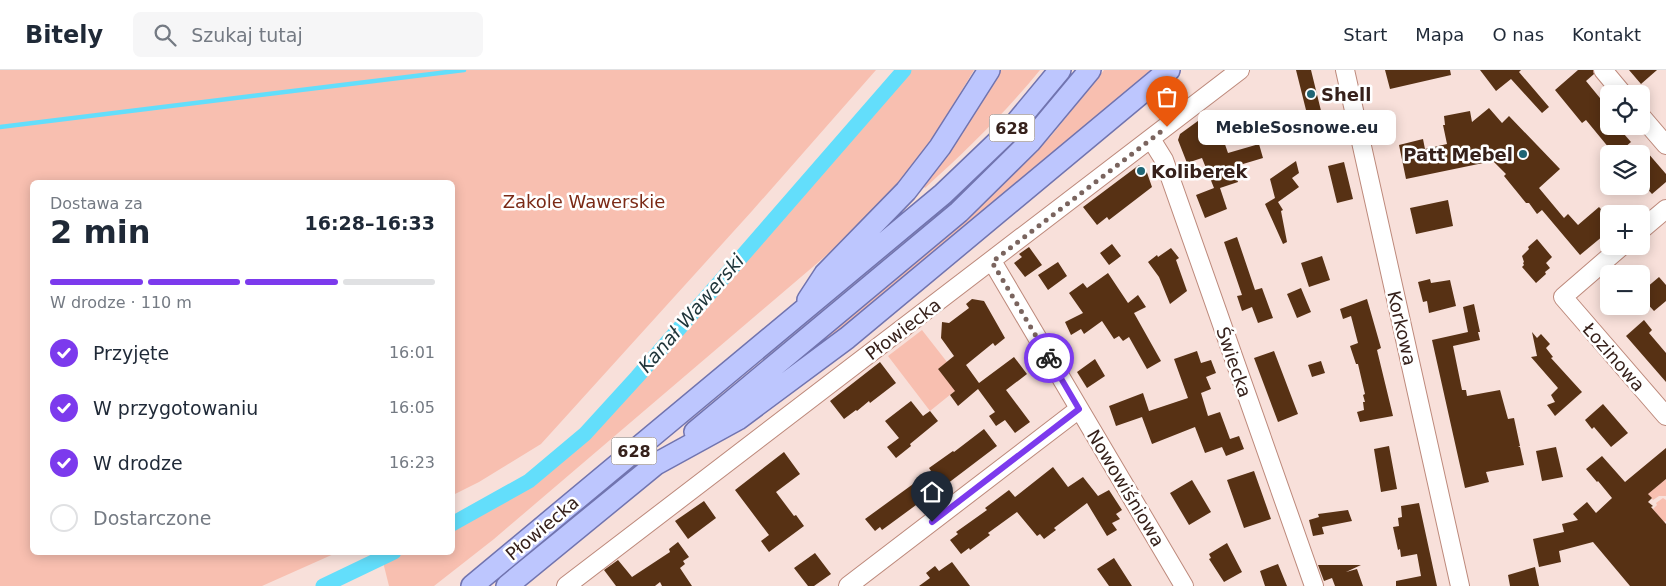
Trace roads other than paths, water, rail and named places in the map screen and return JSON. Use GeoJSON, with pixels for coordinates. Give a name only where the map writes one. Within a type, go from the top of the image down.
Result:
{"type":"FeatureCollection","features":[{"type":"Feature","properties":{"kind":"main road"},"geometry":{"type":"LineString","coordinates":[[797,317],[825,274],[906,191],[940,148],[989,70]]}},
{"type":"Feature","properties":{"kind":"main road","name":"628"},"geometry":{"type":"LineString","coordinates":[[797,317],[958,181],[1011,129],[1060,70]]}},
{"type":"Feature","properties":{"kind":"main road","name":"628"},"geometry":{"type":"LineString","coordinates":[[656,464],[959,212],[1030,142],[1090,70]]}},
{"type":"Feature","properties":{"kind":"main road","name":"Płowiecka"},"geometry":{"type":"LineString","coordinates":[[508,586],[656,464],[738,419],[835,348],[1169,70]]}},
{"type":"Feature","properties":{"kind":"main road","name":"Płowiecka"},"geometry":{"type":"LineString","coordinates":[[472,586],[797,317]]}},
{"type":"Feature","properties":{"kind":"street","name":"Płowiecka"},"geometry":{"type":"LineString","coordinates":[[566,586],[992,262],[1240,70]]}},
{"type":"Feature","properties":{"kind":"street","name":"Korkowa"},"geometry":{"type":"LineString","coordinates":[[1345,70],[1460,586]]}},
{"type":"Feature","properties":{"kind":"street"},"geometry":{"type":"LineString","coordinates":[[1603,70],[1616,85]]}},
{"type":"Feature","properties":{"kind":"street"},"geometry":{"type":"LineString","coordinates":[[1650,126],[1666,145]]}},
{"type":"Feature","properties":{"kind":"street","name":"Świecka"},"geometry":{"type":"LineString","coordinates":[[1151,139],[1164,160],[1314,586]]}},
{"type":"Feature","properties":{"kind":"street"},"geometry":{"type":"LineString","coordinates":[[1650,222],[1666,209]]}},
{"type":"Feature","properties":{"kind":"street","name":"Łozinowa"},"geometry":{"type":"LineString","coordinates":[[1612,255],[1563,298],[1666,416]]}},
{"type":"Feature","properties":{"kind":"street","name":"Nowowiśniowa"},"geometry":{"type":"LineString","coordinates":[[992,262],[1184,586]]}},
{"type":"Feature","properties":{"kind":"street"},"geometry":{"type":"LineString","coordinates":[[848,586],[1079,409]]}},
{"type":"Feature","properties":{"kind":"waterway"},"geometry":{"type":"LineString","coordinates":[[0,127],[464,70]]}},
{"type":"Feature","properties":{"kind":"waterway","name":"Kanał Wawerski"},"geometry":{"type":"LineString","coordinates":[[455,522],[529,481],[585,434],[637,377],[904,70]]}},
{"type":"Feature","properties":{"kind":"waterway","name":"Kanał Wawerski"},"geometry":{"type":"LineString","coordinates":[[323,586],[388,555]]}},
{"type":"Feature","properties":{"kind":"place","name":"Shell"},"geometry":{"type":"Point","coordinates":[1311,94]}},
{"type":"Feature","properties":{"kind":"place","name":"MebleSosnowe.eu"},"geometry":{"type":"Point","coordinates":[1167,127]}},
{"type":"Feature","properties":{"kind":"place","name":"Patt Mebel"},"geometry":{"type":"Point","coordinates":[1523,154]}},
{"type":"Feature","properties":{"kind":"place","name":"Koliberek"},"geometry":{"type":"Point","coordinates":[1141,171]}},
{"type":"Feature","properties":{"kind":"park label","name":"Zakole Wawerskie"},"geometry":{"type":"Point","coordinates":[584,201]}}]}
